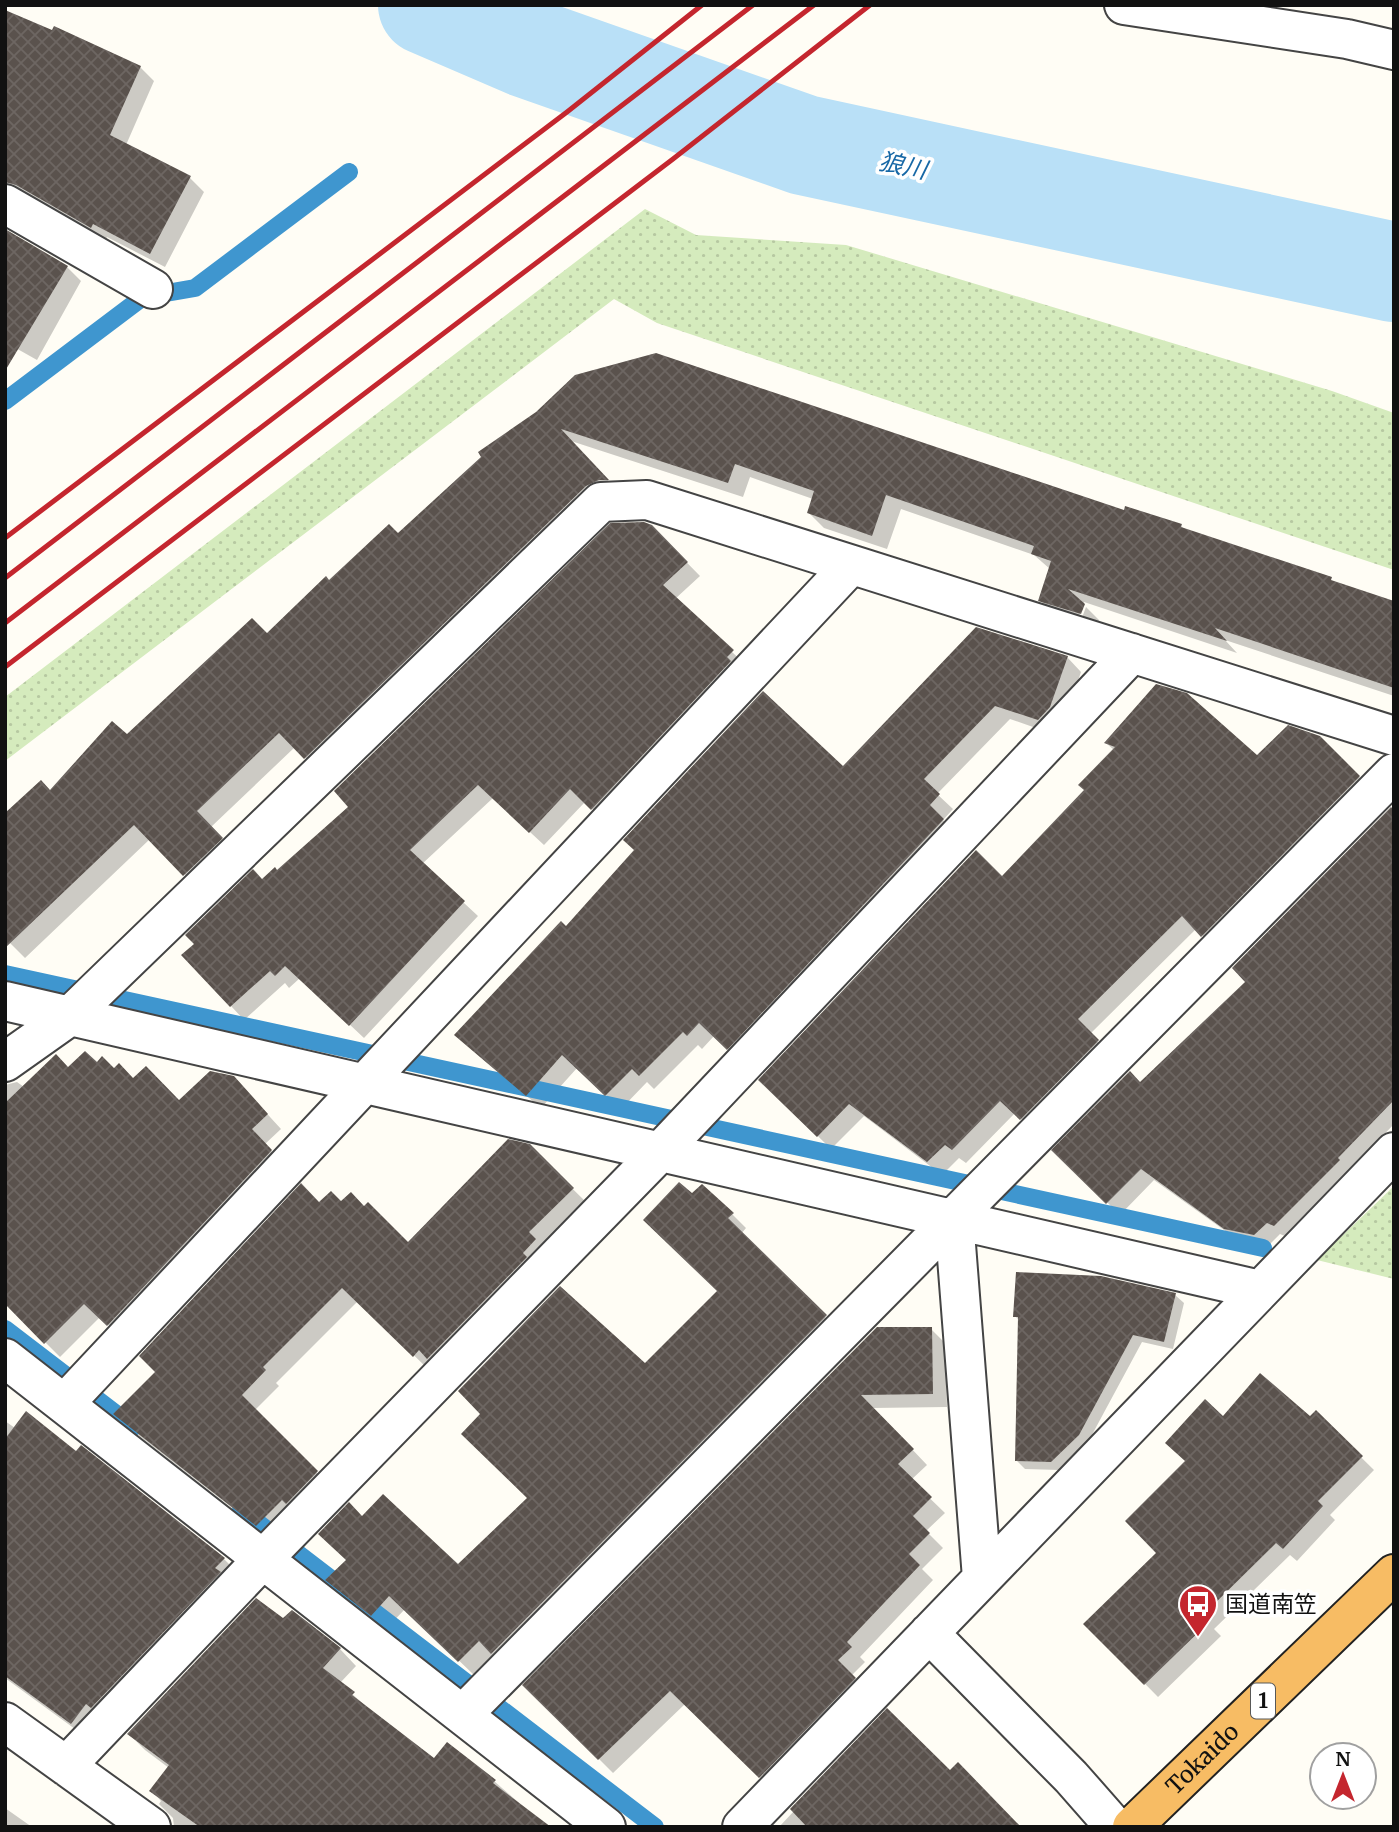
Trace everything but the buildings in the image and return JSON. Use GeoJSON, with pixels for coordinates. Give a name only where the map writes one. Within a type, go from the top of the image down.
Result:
{"type":"FeatureCollection","features":[{"type":"Feature","properties":{"kind":"highway","name":"Tokaido"},"geometry":{"type":"LineString","coordinates":[[1132,1827],[1394,1574]]}},
{"type":"Feature","properties":{"kind":"street"},"geometry":{"type":"LineString","coordinates":[[1124,5],[1347,39],[1394,50]]}},
{"type":"Feature","properties":{"kind":"street"},"geometry":{"type":"LineString","coordinates":[[5,204],[153,289]]}},
{"type":"Feature","properties":{"kind":"street"},"geometry":{"type":"LineString","coordinates":[[5,1062],[70,1016],[601,502],[647,500],[1394,736]]}},
{"type":"Feature","properties":{"kind":"street"},"geometry":{"type":"LineString","coordinates":[[64,1404],[851,565]]}},
{"type":"Feature","properties":{"kind":"street"},"geometry":{"type":"LineString","coordinates":[[66,1766],[263,1559],[660,1152],[1132,653]]}},
{"type":"Feature","properties":{"kind":"street"},"geometry":{"type":"LineString","coordinates":[[463,1714],[1394,773]]}},
{"type":"Feature","properties":{"kind":"street"},"geometry":{"type":"LineString","coordinates":[[5,1000],[1260,1290]]}},
{"type":"Feature","properties":{"kind":"street"},"geometry":{"type":"LineString","coordinates":[[742,1827],[1394,1152]]}},
{"type":"Feature","properties":{"kind":"street"},"geometry":{"type":"LineString","coordinates":[[954,1219],[982,1578]]}},
{"type":"Feature","properties":{"kind":"street"},"geometry":{"type":"LineString","coordinates":[[5,1358],[606,1827]]}},
{"type":"Feature","properties":{"kind":"street"},"geometry":{"type":"LineString","coordinates":[[929,1633],[1071,1777],[1115,1827]]}},
{"type":"Feature","properties":{"kind":"street"},"geometry":{"type":"LineString","coordinates":[[5,1722],[151,1827]]}},
{"type":"Feature","properties":{"kind":"green space"},"geometry":{"type":"Polygon","coordinates":[[[645,209],[696,235],[846,245],[1332,391],[1394,413],[1394,570],[657,323],[614,299],[5,761],[5,697],[645,209]]]}},
{"type":"Feature","properties":{"kind":"green space"},"geometry":{"type":"Polygon","coordinates":[[[1394,1186],[1394,1279],[1317,1260],[1394,1186]]]}},
{"type":"Feature","properties":{"kind":"waterway","name":"狼川"},"geometry":{"type":"LineString","coordinates":[[428,5],[528,48],[804,145],[1394,272]]}},
{"type":"Feature","properties":{"kind":"waterway"},"geometry":{"type":"LineString","coordinates":[[5,401],[143,297],[195,288],[349,172]]}},
{"type":"Feature","properties":{"kind":"waterway"},"geometry":{"type":"LineString","coordinates":[[5,974],[1263,1248]]}},
{"type":"Feature","properties":{"kind":"waterway"},"geometry":{"type":"LineString","coordinates":[[5,1329],[133,1427]]}},
{"type":"Feature","properties":{"kind":"waterway"},"geometry":{"type":"LineString","coordinates":[[241,1510],[655,1827]]}},
{"type":"Feature","properties":{"kind":"railway"},"geometry":{"type":"LineString","coordinates":[[5,538],[567,112],[702,5]]}},
{"type":"Feature","properties":{"kind":"railway"},"geometry":{"type":"LineString","coordinates":[[5,578],[753,5]]}},
{"type":"Feature","properties":{"kind":"railway"},"geometry":{"type":"LineString","coordinates":[[5,623],[814,5]]}},
{"type":"Feature","properties":{"kind":"railway"},"geometry":{"type":"LineString","coordinates":[[5,667],[673,159],[870,5]]}},
{"type":"Feature","properties":{"kind":"place","name":"国道南笠"},"geometry":{"type":"Point","coordinates":[1198,1638]}}]}
